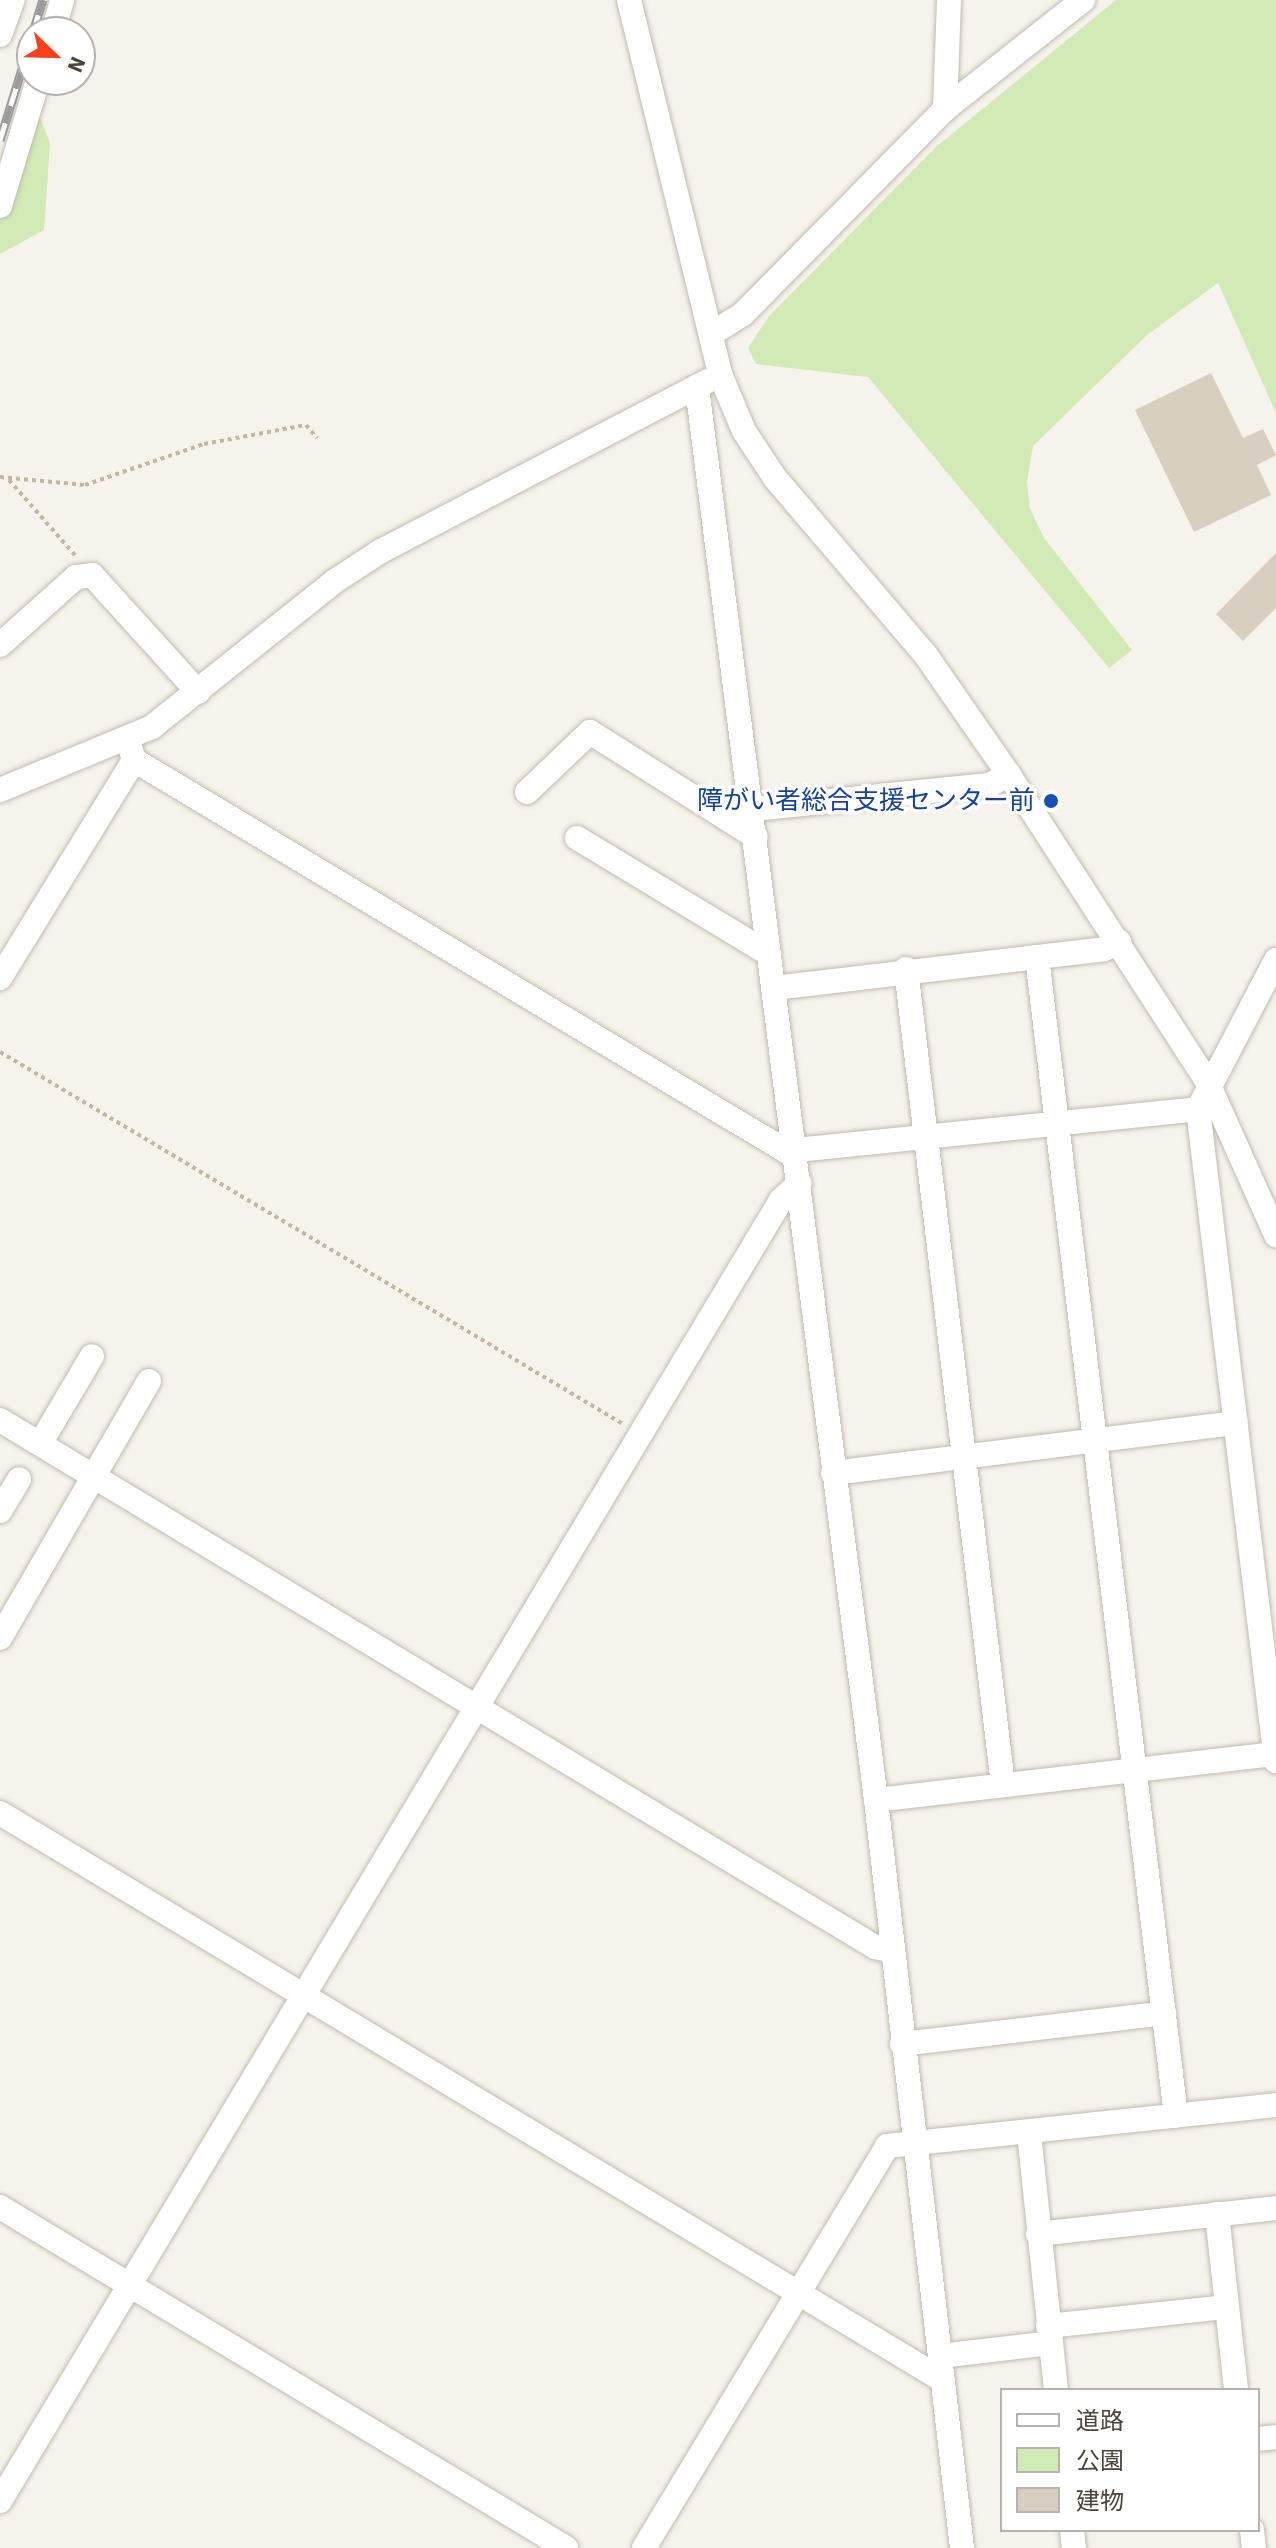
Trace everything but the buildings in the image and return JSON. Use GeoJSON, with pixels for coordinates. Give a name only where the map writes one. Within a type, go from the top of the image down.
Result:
{"type":"FeatureCollection","features":[{"type":"Feature","properties":{"kind":"street"},"geometry":{"type":"LineString","coordinates":[[629,0],[720,374],[744,431],[775,478],[897,617],[1009,775],[1208,1083],[1276,1235]]}},
{"type":"Feature","properties":{"kind":"street"},"geometry":{"type":"LineString","coordinates":[[945,109],[949,0]]}},
{"type":"Feature","properties":{"kind":"street"},"geometry":{"type":"LineString","coordinates":[[711,334],[743,314],[945,109],[1083,0]]}},
{"type":"Feature","properties":{"kind":"street"},"geometry":{"type":"LineString","coordinates":[[0,35],[8,6]]}},
{"type":"Feature","properties":{"kind":"street"},"geometry":{"type":"LineString","coordinates":[[0,206],[33,96]]}},
{"type":"Feature","properties":{"kind":"street"},"geometry":{"type":"LineString","coordinates":[[0,978],[130,750],[198,692],[335,581],[381,551],[720,374]]}},
{"type":"Feature","properties":{"kind":"street"},"geometry":{"type":"LineString","coordinates":[[697,387],[753,809],[876,1800],[889,1950],[916,2146],[962,2548]]}},
{"type":"Feature","properties":{"kind":"street"},"geometry":{"type":"LineString","coordinates":[[0,645],[76,577],[92,575],[198,692]]}},
{"type":"Feature","properties":{"kind":"street"},"geometry":{"type":"LineString","coordinates":[[527,792],[590,732],[756,837]]}},
{"type":"Feature","properties":{"kind":"street"},"geometry":{"type":"LineString","coordinates":[[0,790],[130,750],[795,1153],[1198,1109]]}},
{"type":"Feature","properties":{"kind":"street"},"geometry":{"type":"LineString","coordinates":[[753,809],[989,785],[1009,775]]}},
{"type":"Feature","properties":{"kind":"street"},"geometry":{"type":"LineString","coordinates":[[577,838],[769,954]]}},
{"type":"Feature","properties":{"kind":"street"},"geometry":{"type":"LineString","coordinates":[[774,988],[906,969],[1037,957],[1119,942]]}},
{"type":"Feature","properties":{"kind":"street"},"geometry":{"type":"LineString","coordinates":[[1037,957],[1176,2116]]}},
{"type":"Feature","properties":{"kind":"street"},"geometry":{"type":"LineString","coordinates":[[1276,960],[1208,1083],[1198,1109],[1276,1761]]}},
{"type":"Feature","properties":{"kind":"street"},"geometry":{"type":"LineString","coordinates":[[906,969],[1003,1785]]}},
{"type":"Feature","properties":{"kind":"street"},"geometry":{"type":"LineString","coordinates":[[0,2501],[781,1200],[800,1183]]}},
{"type":"Feature","properties":{"kind":"street"},"geometry":{"type":"LineString","coordinates":[[40,1444],[92,1356]]}},
{"type":"Feature","properties":{"kind":"street"},"geometry":{"type":"LineString","coordinates":[[0,1638],[149,1381]]}},
{"type":"Feature","properties":{"kind":"street"},"geometry":{"type":"LineString","coordinates":[[0,1420],[184,1534],[875,1947],[889,1950]]}},
{"type":"Feature","properties":{"kind":"street"},"geometry":{"type":"LineString","coordinates":[[833,1473],[1236,1423]]}},
{"type":"Feature","properties":{"kind":"street"},"geometry":{"type":"LineString","coordinates":[[0,1511],[19,1479]]}},
{"type":"Feature","properties":{"kind":"street"},"geometry":{"type":"LineString","coordinates":[[876,1800],[1276,1754]]}},
{"type":"Feature","properties":{"kind":"street"},"geometry":{"type":"LineString","coordinates":[[0,1813],[798,2292],[942,2368],[1049,2335],[1227,2307]]}},
{"type":"Feature","properties":{"kind":"street"},"geometry":{"type":"LineString","coordinates":[[902,2044],[1164,2013]]}},
{"type":"Feature","properties":{"kind":"street"},"geometry":{"type":"LineString","coordinates":[[644,2548],[887,2146],[916,2146],[1276,2105]]}},
{"type":"Feature","properties":{"kind":"street"},"geometry":{"type":"LineString","coordinates":[[1029,2133],[1056,2388]]}},
{"type":"Feature","properties":{"kind":"street"},"geometry":{"type":"LineString","coordinates":[[0,2207],[566,2548]]}},
{"type":"Feature","properties":{"kind":"street"},"geometry":{"type":"LineString","coordinates":[[1038,2234],[1276,2208]]}},
{"type":"Feature","properties":{"kind":"street"},"geometry":{"type":"LineString","coordinates":[[1217,2214],[1236,2388]]}},
{"type":"Feature","properties":{"kind":"path"},"geometry":{"type":"LineString","coordinates":[[0,477],[85,485],[204,444],[306,425],[317,438]]}},
{"type":"Feature","properties":{"kind":"path"},"geometry":{"type":"LineString","coordinates":[[7,478],[92,575]]}},
{"type":"Feature","properties":{"kind":"path"},"geometry":{"type":"LineString","coordinates":[[0,1052],[640,1434]]}},
{"type":"Feature","properties":{"kind":"green space"},"geometry":{"type":"Polygon","coordinates":[[[1116,0],[1276,0],[1276,413],[1218,283],[1147,335],[1033,446],[1027,482],[1030,509],[1044,538],[1132,650],[1109,668],[868,377],[756,364],[748,348],[769,316],[937,146],[1116,0]]]}},
{"type":"Feature","properties":{"kind":"green space"},"geometry":{"type":"Polygon","coordinates":[[[35,105],[50,143],[44,230],[0,254],[0,220],[35,105]]]}},
{"type":"Feature","properties":{"kind":"railway"},"geometry":{"type":"LineString","coordinates":[[38,16],[43,0]]}},
{"type":"Feature","properties":{"kind":"railway"},"geometry":{"type":"LineString","coordinates":[[0,140],[16,88]]}},
{"type":"Feature","properties":{"kind":"place","name":"障がい者総合支援センター前"},"geometry":{"type":"Point","coordinates":[1051,801]}}]}
